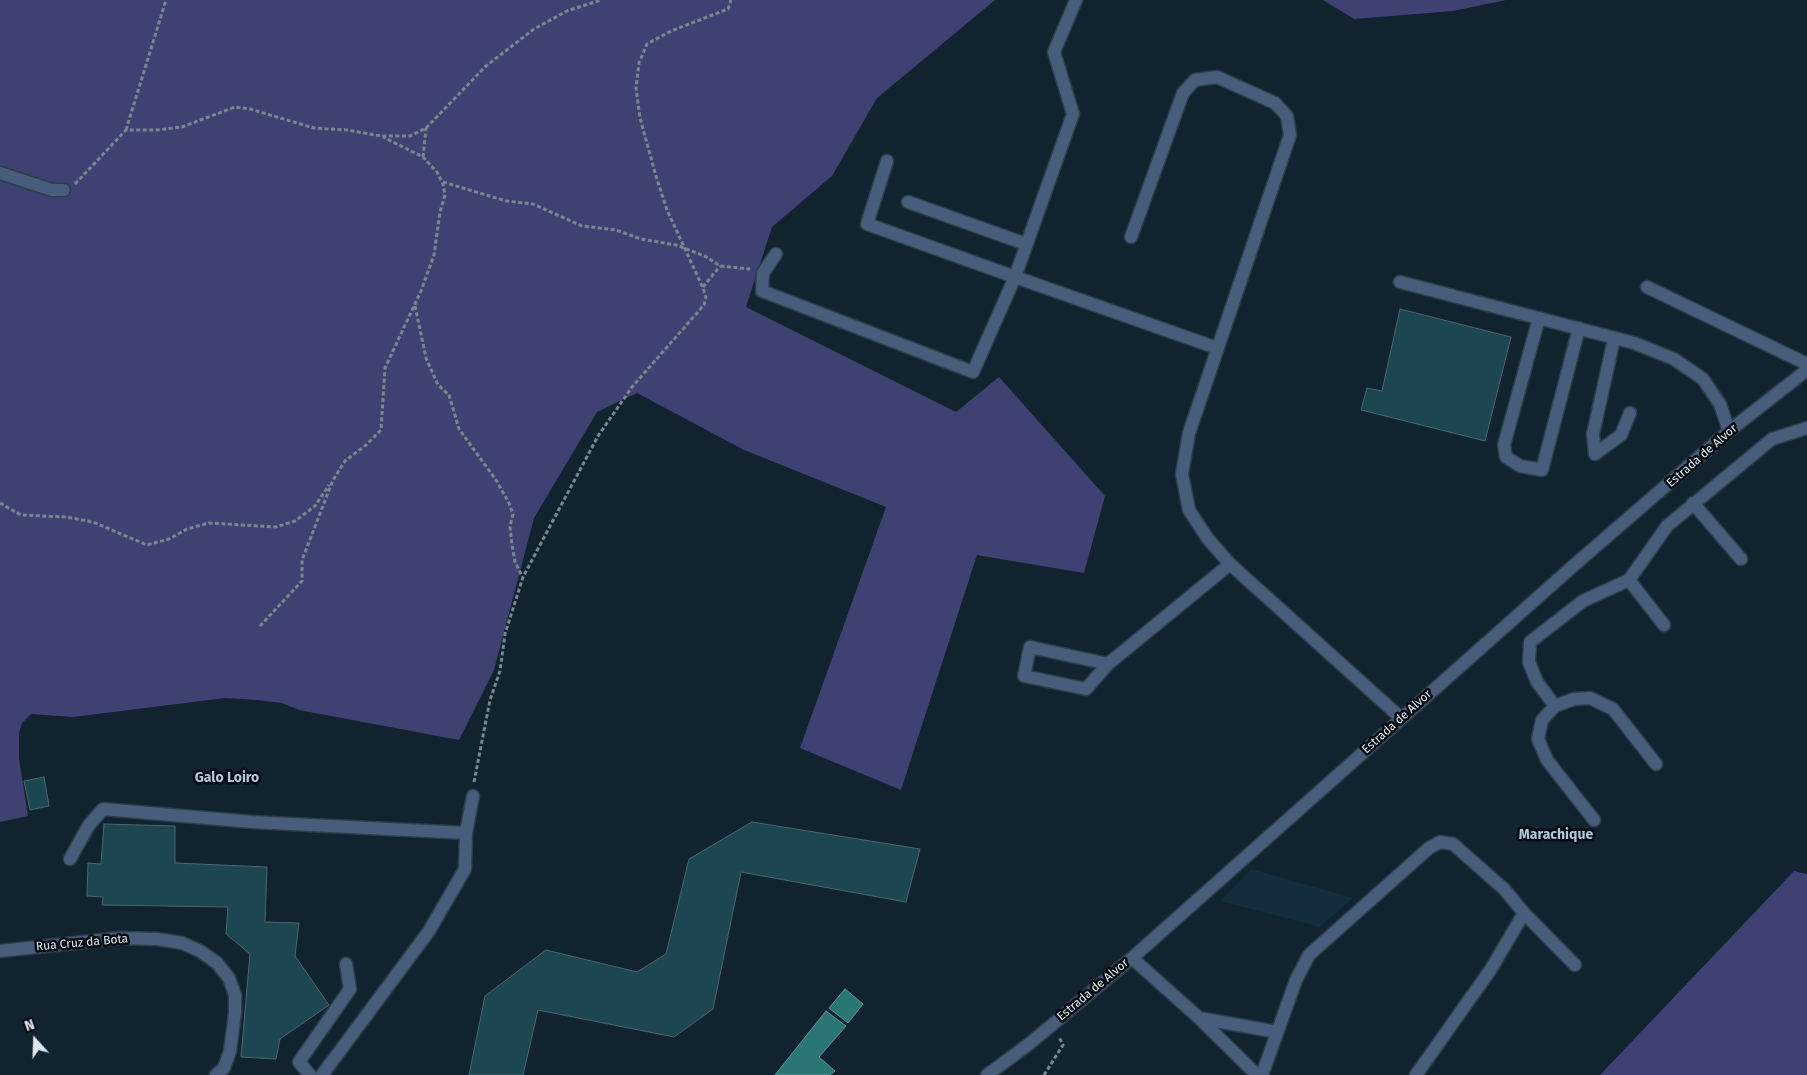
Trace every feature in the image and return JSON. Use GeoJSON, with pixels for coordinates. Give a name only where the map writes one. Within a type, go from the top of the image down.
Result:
{"type":"FeatureCollection","features":[{"type":"Feature","properties":{"kind":"street"},"geometry":{"type":"LineString","coordinates":[[776,254],[763,273],[762,291],[973,372],[1015,277],[1073,114],[1054,52],[1076,0]]}},
{"type":"Feature","properties":{"kind":"street"},"geometry":{"type":"LineString","coordinates":[[1131,238],[1183,94],[1195,80],[1217,77],[1275,103],[1286,116],[1290,135],[1190,433],[1182,474],[1189,510],[1208,539],[1230,564],[1401,718]]}},
{"type":"Feature","properties":{"kind":"street"},"geometry":{"type":"LineString","coordinates":[[887,162],[867,224],[1218,348]]}},
{"type":"Feature","properties":{"kind":"street"},"geometry":{"type":"LineString","coordinates":[[0,173],[52,190],[64,190]]}},
{"type":"Feature","properties":{"kind":"street"},"geometry":{"type":"LineString","coordinates":[[908,202],[1026,244]]}},
{"type":"Feature","properties":{"kind":"street"},"geometry":{"type":"LineString","coordinates":[[1400,282],[1634,343],[1674,360],[1703,379],[1720,404],[1729,431]]}},
{"type":"Feature","properties":{"kind":"street"},"geometry":{"type":"LineString","coordinates":[[1647,286],[1807,364]]}},
{"type":"Feature","properties":{"kind":"street"},"geometry":{"type":"LineString","coordinates":[[1539,318],[1504,445],[1506,457],[1520,466],[1542,470],[1580,328]]}},
{"type":"Feature","properties":{"kind":"street"},"geometry":{"type":"LineString","coordinates":[[1614,338],[1593,434],[1595,454],[1621,435],[1630,413]]}},
{"type":"Feature","properties":{"kind":"street","name":"Estrada de Alvor"},"geometry":{"type":"LineString","coordinates":[[987,1075],[1053,1024],[1132,958],[1401,718],[1729,431],[1807,370]]}},
{"type":"Feature","properties":{"kind":"street"},"geometry":{"type":"LineString","coordinates":[[1555,706],[1537,682],[1529,662],[1530,642],[1583,601],[1629,580],[1667,526],[1772,439],[1807,428]]}},
{"type":"Feature","properties":{"kind":"street"},"geometry":{"type":"LineString","coordinates":[[1693,503],[1741,559]]}},
{"type":"Feature","properties":{"kind":"street"},"geometry":{"type":"LineString","coordinates":[[1108,664],[1030,647],[1024,676],[1086,689],[1108,664],[1230,564]]}},
{"type":"Feature","properties":{"kind":"street"},"geometry":{"type":"LineString","coordinates":[[1629,580],[1664,625]]}},
{"type":"Feature","properties":{"kind":"street"},"geometry":{"type":"LineString","coordinates":[[1594,820],[1547,760],[1538,739],[1542,720],[1555,706],[1574,699],[1590,698],[1613,709],[1656,764]]}},
{"type":"Feature","properties":{"kind":"street"},"geometry":{"type":"LineString","coordinates":[[322,1075],[429,931],[465,869],[466,833],[473,796]]}},
{"type":"Feature","properties":{"kind":"street"},"geometry":{"type":"LineString","coordinates":[[70,859],[89,825],[103,809],[252,822],[466,833]]}},
{"type":"Feature","properties":{"kind":"street"},"geometry":{"type":"LineString","coordinates":[[1262,1075],[1296,980],[1309,955],[1429,848],[1440,842],[1453,844],[1504,889],[1524,913],[1575,965]]}},
{"type":"Feature","properties":{"kind":"street"},"geometry":{"type":"LineString","coordinates":[[1416,1075],[1491,969],[1524,913]]}},
{"type":"Feature","properties":{"kind":"street","name":"Rua Cruz da Bota"},"geometry":{"type":"LineString","coordinates":[[0,951],[120,938],[174,942],[200,951],[217,963],[229,978],[235,994],[235,1013],[230,1051],[224,1068],[216,1075]]}},
{"type":"Feature","properties":{"kind":"street"},"geometry":{"type":"LineString","coordinates":[[1132,958],[1199,1018],[1257,1075]]}},
{"type":"Feature","properties":{"kind":"street"},"geometry":{"type":"LineString","coordinates":[[310,1075],[299,1062],[350,988],[346,964]]}},
{"type":"Feature","properties":{"kind":"street"},"geometry":{"type":"LineString","coordinates":[[1199,1018],[1277,1032]]}},
{"type":"Feature","properties":{"kind":"path"},"geometry":{"type":"LineString","coordinates":[[64,190],[77,183],[126,130],[166,0]]}},
{"type":"Feature","properties":{"kind":"path"},"geometry":{"type":"LineString","coordinates":[[126,130],[157,130],[182,127],[234,107],[250,109],[314,128],[347,130],[381,136],[410,136],[426,128],[486,66],[534,28],[567,11],[601,0]]}},
{"type":"Feature","properties":{"kind":"path"},"geometry":{"type":"LineString","coordinates":[[473,796],[476,766],[490,700],[500,671],[505,634],[523,576],[598,436],[632,387],[704,305],[706,298],[703,288],[667,210],[640,118],[636,88],[639,63],[647,44],[671,31],[728,9],[731,0]]}},
{"type":"Feature","properties":{"kind":"path"},"geometry":{"type":"LineString","coordinates":[[423,158],[426,128]]}},
{"type":"Feature","properties":{"kind":"path"},"geometry":{"type":"LineString","coordinates":[[0,502],[21,515],[66,517],[93,522],[147,545],[169,539],[187,529],[209,523],[276,527],[295,521],[315,506],[345,461],[366,445],[381,430],[386,368],[415,305],[434,255],[440,212],[445,195],[437,172],[423,158],[381,136]]}},
{"type":"Feature","properties":{"kind":"path"},"geometry":{"type":"LineString","coordinates":[[442,182],[506,201],[533,204],[582,226],[597,226],[616,230],[641,239],[676,245],[705,256],[720,266],[745,267],[763,273]]}},
{"type":"Feature","properties":{"kind":"path"},"geometry":{"type":"LineString","coordinates":[[703,288],[720,266]]}},
{"type":"Feature","properties":{"kind":"path"},"geometry":{"type":"LineString","coordinates":[[415,305],[426,358],[438,385],[448,395],[459,429],[496,480],[509,502],[513,514],[510,527],[515,562],[523,576]]}},
{"type":"Feature","properties":{"kind":"path"},"geometry":{"type":"LineString","coordinates":[[260,626],[302,581],[302,560],[333,480]]}},
{"type":"Feature","properties":{"kind":"path"},"geometry":{"type":"LineString","coordinates":[[1044,1075],[1063,1045],[1053,1024]]}},
{"type":"Feature","properties":{"kind":"shaded area"},"geometry":{"type":"Polygon","coordinates":[[[0,0],[995,0],[877,98],[832,176],[772,227],[746,307],[956,412],[999,377],[1105,496],[1084,573],[977,555],[901,790],[800,748],[886,507],[744,450],[637,393],[597,412],[534,518],[494,670],[459,740],[299,710],[282,703],[225,698],[73,717],[31,714],[22,723],[19,734],[19,759],[28,816],[0,822],[0,0]]]}},
{"type":"Feature","properties":{"kind":"shaded area"},"geometry":{"type":"Polygon","coordinates":[[[1323,0],[1506,0],[1453,11],[1354,19],[1323,0]]]}},
{"type":"Feature","properties":{"kind":"shaded area"},"geometry":{"type":"Polygon","coordinates":[[[1251,869],[1353,898],[1320,927],[1220,901],[1251,869]]]}},
{"type":"Feature","properties":{"kind":"shaded area"},"geometry":{"type":"Polygon","coordinates":[[[1794,871],[1807,874],[1807,1075],[1600,1075],[1794,871]]]}},
{"type":"Feature","properties":{"kind":"shaded area"},"geometry":{"type":"Polygon","coordinates":[[[845,989],[863,1004],[848,1023],[829,1008],[845,989]]]}},
{"type":"Feature","properties":{"kind":"shaded area"},"geometry":{"type":"Polygon","coordinates":[[[826,1011],[846,1026],[819,1057],[835,1071],[830,1075],[775,1075],[826,1011]]]}},
{"type":"Feature","properties":{"kind":"building"},"geometry":{"type":"Polygon","coordinates":[[[1400,309],[1511,337],[1485,441],[1361,410],[1367,388],[1382,391],[1400,309]]]}},
{"type":"Feature","properties":{"kind":"building"},"geometry":{"type":"Polygon","coordinates":[[[44,777],[49,806],[30,810],[24,781],[44,777]]]}},
{"type":"Feature","properties":{"kind":"building"},"geometry":{"type":"Polygon","coordinates":[[[752,822],[920,849],[906,902],[741,872],[713,1009],[674,1037],[538,1010],[523,1075],[469,1075],[485,996],[546,950],[637,972],[666,954],[689,859],[752,822]]]}},
{"type":"Feature","properties":{"kind":"building"},"geometry":{"type":"Polygon","coordinates":[[[104,824],[175,826],[175,863],[267,867],[265,922],[299,923],[295,956],[329,1005],[280,1039],[276,1059],[241,1057],[250,954],[226,934],[228,907],[102,905],[103,897],[87,896],[88,863],[101,864],[104,824]]]}},
{"type":"Feature","properties":{"kind":"district","name":"Galo Loiro"},"geometry":{"type":"Point","coordinates":[227,778]}},
{"type":"Feature","properties":{"kind":"district","name":"Marachique"},"geometry":{"type":"Point","coordinates":[1556,835]}}]}
